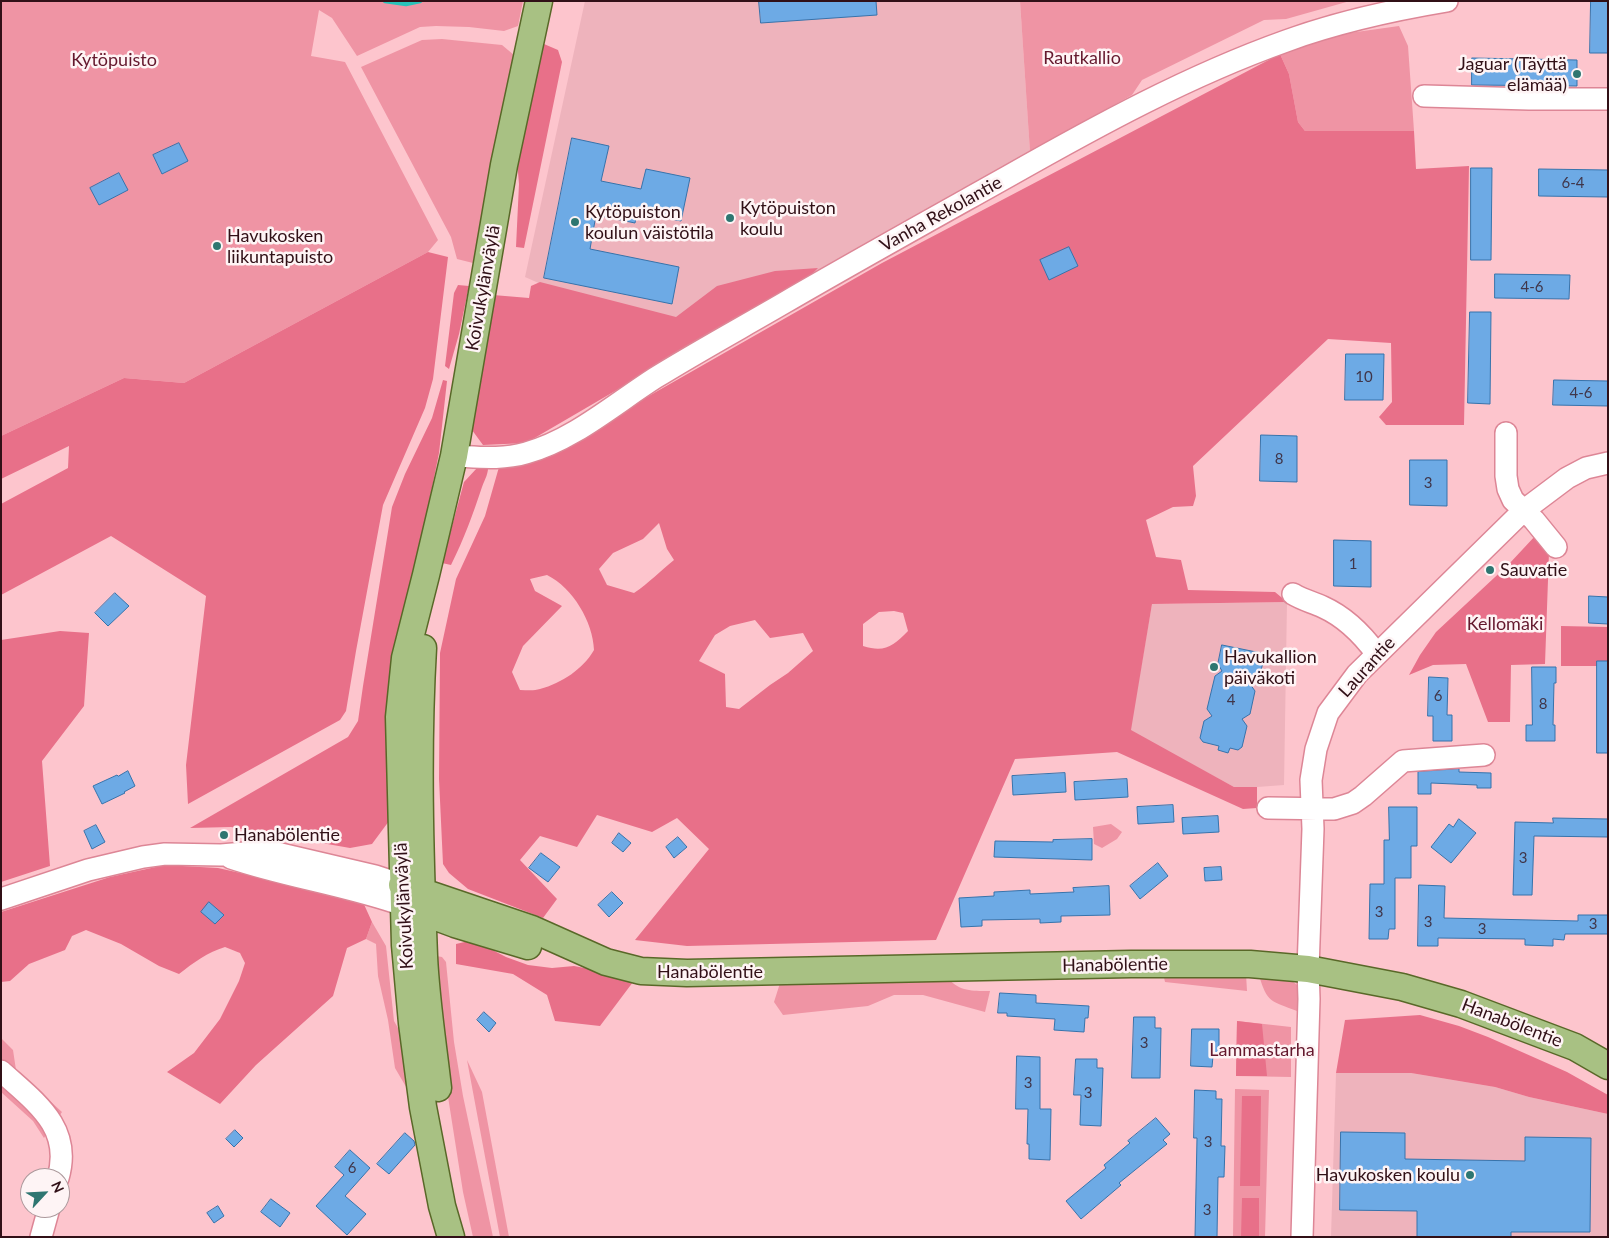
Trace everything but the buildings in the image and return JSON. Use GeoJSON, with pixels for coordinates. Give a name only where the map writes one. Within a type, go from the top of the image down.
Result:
{"type":"FeatureCollection","features":[{"type":"Feature","properties":{"kind":"main road","name":"Koivukylänväylä"},"geometry":{"type":"LineString","coordinates":[[462,1237],[440,1104],[424,956],[412,899],[399,717],[405,658],[454,456],[504,164],[539,1]]}},
{"type":"Feature","properties":{"kind":"main road","name":"Koivukylänväylä"},"geometry":{"type":"LineString","coordinates":[[412,899],[405,945],[412,1023],[423,1107],[442,1206],[451,1237]]}},
{"type":"Feature","properties":{"kind":"main road","name":"Hanabölentie"},"geometry":{"type":"LineString","coordinates":[[412,899],[455,924],[572,960],[606,962],[641,971],[687,973],[1131,964],[1250,964],[1308,969],[1402,987],[1461,1004],[1575,1047],[1608,1066]]}},
{"type":"Feature","properties":{"kind":"street","name":"Vanha Rekolantie"},"geometry":{"type":"LineString","coordinates":[[454,456],[494,458],[523,454],[566,437],[656,377],[867,256],[1090,130],[1149,99],[1199,76],[1286,41],[1368,17],[1447,1]]}},
{"type":"Feature","properties":{"kind":"street"},"geometry":{"type":"LineString","coordinates":[[1424,96],[1608,99]]}},
{"type":"Feature","properties":{"kind":"street"},"geometry":{"type":"LineString","coordinates":[[1506,433],[1506,476],[1513,500],[1556,547]]}},
{"type":"Feature","properties":{"kind":"street","name":"Laurantie"},"geometry":{"type":"LineString","coordinates":[[1302,1237],[1313,809],[1311,780],[1316,749],[1328,713],[1357,674],[1376,653],[1523,510],[1567,478],[1586,468],[1608,463]]}},
{"type":"Feature","properties":{"kind":"street"},"geometry":{"type":"LineString","coordinates":[[1294,594],[1323,607],[1347,621],[1365,638],[1376,653]]}},
{"type":"Feature","properties":{"kind":"street"},"geometry":{"type":"LineString","coordinates":[[1268,808],[1334,809],[1353,803],[1404,761],[1484,755]]}},
{"type":"Feature","properties":{"kind":"street"},"geometry":{"type":"LineString","coordinates":[[1,899],[88,870],[143,857],[165,854],[221,855],[264,869],[375,895],[412,899]]}},
{"type":"Feature","properties":{"kind":"street"},"geometry":{"type":"LineString","coordinates":[[1,1071],[45,1113],[57,1131],[63,1154],[60,1168]]}},
{"type":"Feature","properties":{"kind":"street"},"geometry":{"type":"LineString","coordinates":[[40,1237],[46,1218]]}},
{"type":"Feature","properties":{"kind":"shaded area","name":"Kytöpuiston koulu"},"geometry":{"type":"Polygon","coordinates":[[[585,1],[1020,1],[1032,159],[684,347],[525,277],[585,1]]]}},
{"type":"Feature","properties":{"kind":"shaded area","name":"Havukallion päiväkoti"},"geometry":{"type":"Polygon","coordinates":[[[1287,602],[1284,785],[1234,787],[1130,731],[1152,604],[1287,602]]]}},
{"type":"Feature","properties":{"kind":"shaded area","name":"Havukosken koulu"},"geometry":{"type":"Polygon","coordinates":[[[1336,1073],[1411,1073],[1495,1087],[1529,1097],[1608,1114],[1608,1237],[1331,1237],[1336,1073]]]}},
{"type":"Feature","properties":{"kind":"green space","name":"Havukosken liikuntapuisto"},"geometry":{"type":"Polygon","coordinates":[[[1,1],[523,1],[518,26],[504,31],[469,27],[420,27],[357,56],[332,18],[319,10],[311,56],[345,62],[438,240],[428,252],[184,383],[124,378],[1,436],[1,1]]]}},
{"type":"Feature","properties":{"kind":"green space","name":"Rautkallio"},"geometry":{"type":"Polygon","coordinates":[[[1020,1],[1350,1],[1286,19],[1264,20],[1142,80],[1132,95],[1030,152],[1020,1]]]}},
{"type":"Feature","properties":{"kind":"green space"},"geometry":{"type":"Polygon","coordinates":[[[1399,26],[1408,46],[1414,131],[1305,131],[1298,122],[1289,74],[1280,54],[1342,34],[1399,26]]]}},
{"type":"Feature","properties":{"kind":"green space"},"geometry":{"type":"Polygon","coordinates":[[[442,39],[502,45],[514,55],[473,263],[457,259],[451,237],[361,67],[422,40],[442,39]]]}},
{"type":"Feature","properties":{"kind":"green space"},"geometry":{"type":"Polygon","coordinates":[[[544,44],[558,50],[562,62],[524,248],[516,247],[519,184],[517,160],[544,44]]]}},
{"type":"Feature","properties":{"kind":"green space"},"geometry":{"type":"Polygon","coordinates":[[[1280,54],[1289,74],[1298,122],[1305,131],[1414,131],[1416,169],[1469,166],[1464,425],[1386,425],[1379,417],[1392,402],[1391,343],[1328,339],[1193,466],[1196,496],[1193,506],[1173,507],[1146,520],[1156,557],[1181,560],[1188,590],[1275,592],[1287,602],[1152,604],[1131,730],[1234,787],[1257,787],[1257,808],[1243,809],[1117,752],[1015,759],[936,940],[687,946],[635,940],[709,849],[677,818],[652,832],[597,815],[577,847],[540,836],[520,860],[557,899],[543,918],[468,889],[449,873],[443,864],[439,779],[440,653],[456,579],[485,516],[499,467],[633,405],[882,263],[1280,54]],[[659,523],[643,539],[613,553],[599,569],[607,585],[634,593],[674,560],[667,549],[659,523]],[[547,575],[530,579],[535,591],[562,606],[523,646],[512,672],[520,690],[538,690],[564,679],[578,669],[594,650],[593,639],[586,617],[565,588],[547,575]],[[894,611],[879,612],[863,624],[863,646],[877,649],[888,647],[898,641],[908,631],[903,613],[894,611]],[[755,620],[730,626],[715,635],[699,661],[725,674],[726,707],[739,709],[788,673],[813,651],[803,633],[770,638],[755,620]]]}},
{"type":"Feature","properties":{"kind":"green space"},"geometry":{"type":"Polygon","coordinates":[[[428,252],[448,257],[433,379],[425,408],[383,505],[346,711],[340,720],[188,804],[186,765],[206,596],[111,536],[1,595],[1,504],[68,468],[69,446],[1,479],[1,436],[124,378],[184,383],[428,252]]]}},
{"type":"Feature","properties":{"kind":"green space"},"geometry":{"type":"Polygon","coordinates":[[[818,268],[807,279],[526,443],[483,445],[472,430],[493,295],[529,298],[531,286],[540,282],[676,317],[717,286],[775,271],[818,268]]]}},
{"type":"Feature","properties":{"kind":"green space"},"geometry":{"type":"Polygon","coordinates":[[[458,285],[469,286],[459,334],[449,369],[445,366],[454,293],[458,285]]]}},
{"type":"Feature","properties":{"kind":"green space"},"geometry":{"type":"Polygon","coordinates":[[[443,380],[447,381],[439,453],[415,572],[392,817],[372,844],[350,848],[231,827],[190,828],[348,737],[358,721],[392,507],[405,474],[432,418],[443,380]]]}},
{"type":"Feature","properties":{"kind":"green space"},"geometry":{"type":"Polygon","coordinates":[[[488,464],[488,467],[486,476],[460,546],[451,565],[442,563],[464,482],[477,468],[488,464]]]}},
{"type":"Feature","properties":{"kind":"green space","name":"Kellomäki"},"geometry":{"type":"Polygon","coordinates":[[[1536,535],[1549,552],[1545,664],[1511,665],[1510,722],[1488,722],[1466,664],[1433,665],[1409,675],[1436,632],[1509,564],[1536,535]]]}},
{"type":"Feature","properties":{"kind":"green space"},"geometry":{"type":"Polygon","coordinates":[[[1561,626],[1608,627],[1608,666],[1561,666],[1561,626]]]}},
{"type":"Feature","properties":{"kind":"green space"},"geometry":{"type":"Polygon","coordinates":[[[60,631],[89,633],[84,706],[42,761],[50,866],[1,882],[1,640],[60,631]]]}},
{"type":"Feature","properties":{"kind":"green space"},"geometry":{"type":"Polygon","coordinates":[[[1111,824],[1122,832],[1117,839],[1102,848],[1094,844],[1093,827],[1111,824]]]}},
{"type":"Feature","properties":{"kind":"green space"},"geometry":{"type":"Polygon","coordinates":[[[165,865],[218,868],[362,900],[372,922],[366,939],[347,948],[333,996],[256,1065],[220,1104],[167,1072],[194,1053],[220,1019],[239,981],[245,963],[240,953],[225,947],[219,949],[201,958],[179,974],[159,966],[121,944],[86,930],[72,936],[65,950],[29,964],[10,981],[1,982],[1,912],[110,877],[165,865]]]}},
{"type":"Feature","properties":{"kind":"green space"},"geometry":{"type":"Polygon","coordinates":[[[372,922],[386,946],[394,1021],[402,1035],[412,1097],[395,1068],[388,1020],[378,976],[376,944],[366,939],[372,922]]]}},
{"type":"Feature","properties":{"kind":"green space"},"geometry":{"type":"Polygon","coordinates":[[[473,940],[506,957],[528,965],[552,968],[574,966],[636,978],[600,1026],[555,1021],[547,995],[513,974],[456,964],[456,944],[473,940]]]}},
{"type":"Feature","properties":{"kind":"green space"},"geometry":{"type":"Polygon","coordinates":[[[436,956],[442,957],[446,962],[454,1042],[463,1096],[493,1237],[473,1237],[463,1192],[446,1084],[436,956]]]}},
{"type":"Feature","properties":{"kind":"green space"},"geometry":{"type":"Polygon","coordinates":[[[1163,973],[1246,974],[1247,991],[1165,982],[1163,973]]]}},
{"type":"Feature","properties":{"kind":"green space"},"geometry":{"type":"Polygon","coordinates":[[[1259,975],[1284,978],[1295,983],[1301,993],[1300,1010],[1297,1011],[1271,1000],[1265,991],[1259,975]]]}},
{"type":"Feature","properties":{"kind":"green space"},"geometry":{"type":"Polygon","coordinates":[[[948,977],[956,986],[961,988],[972,991],[990,991],[985,1012],[923,995],[894,995],[868,1006],[783,1015],[774,1002],[781,980],[948,977]]]}},
{"type":"Feature","properties":{"kind":"green space"},"geometry":{"type":"Polygon","coordinates":[[[1420,1015],[1459,1026],[1488,1037],[1567,1072],[1608,1095],[1608,1114],[1529,1097],[1495,1087],[1411,1073],[1336,1073],[1345,1020],[1420,1015]]]}},
{"type":"Feature","properties":{"kind":"green space","name":"Lammastarha"},"geometry":{"type":"Polygon","coordinates":[[[1237,1021],[1291,1027],[1291,1077],[1236,1076],[1237,1021]]]}},
{"type":"Feature","properties":{"kind":"green space"},"geometry":{"type":"Polygon","coordinates":[[[1237,1021],[1262,1024],[1267,1076],[1236,1076],[1237,1021]]]}},
{"type":"Feature","properties":{"kind":"green space"},"geometry":{"type":"Polygon","coordinates":[[[1,1038],[13,1050],[16,1070],[62,1112],[44,1138],[33,1121],[1,1092],[1,1038]]]}},
{"type":"Feature","properties":{"kind":"green space"},"geometry":{"type":"Polygon","coordinates":[[[467,1060],[482,1092],[509,1237],[500,1237],[467,1060]]]}},
{"type":"Feature","properties":{"kind":"green space"},"geometry":{"type":"Polygon","coordinates":[[[1235,1089],[1269,1090],[1265,1237],[1233,1237],[1235,1089]]]}},
{"type":"Feature","properties":{"kind":"green space"},"geometry":{"type":"Polygon","coordinates":[[[1242,1096],[1261,1096],[1260,1186],[1240,1186],[1242,1096]]]}},
{"type":"Feature","properties":{"kind":"green space"},"geometry":{"type":"Polygon","coordinates":[[[1242,1198],[1259,1198],[1259,1237],[1241,1237],[1242,1198]]]}},
{"type":"Feature","properties":{"kind":"waterway"},"geometry":{"type":"LineString","coordinates":[[385,1],[406,4],[420,1]]}},
{"type":"Feature","properties":{"kind":"place","name":"Jaguar (Täyttä elämää)"},"geometry":{"type":"Point","coordinates":[1577,74]}},
{"type":"Feature","properties":{"kind":"place","name":"Kytöpuiston koulu"},"geometry":{"type":"Point","coordinates":[730,218]}},
{"type":"Feature","properties":{"kind":"place","name":"Kytöpuiston koulun väistötila"},"geometry":{"type":"Point","coordinates":[575,222]}},
{"type":"Feature","properties":{"kind":"place","name":"Havukosken liikuntapuisto"},"geometry":{"type":"Point","coordinates":[217,246]}},
{"type":"Feature","properties":{"kind":"place","name":"Sauvatie"},"geometry":{"type":"Point","coordinates":[1490,570]}},
{"type":"Feature","properties":{"kind":"place","name":"Havukallion päiväkoti"},"geometry":{"type":"Point","coordinates":[1214,667]}},
{"type":"Feature","properties":{"kind":"place","name":"Hanabölentie"},"geometry":{"type":"Point","coordinates":[224,835]}},
{"type":"Feature","properties":{"kind":"place","name":"Havukosken koulu"},"geometry":{"type":"Point","coordinates":[1470,1175]}},
{"type":"Feature","properties":{"kind":"park label","name":"Kytöpuisto"},"geometry":{"type":"Point","coordinates":[114,60]}}]}
